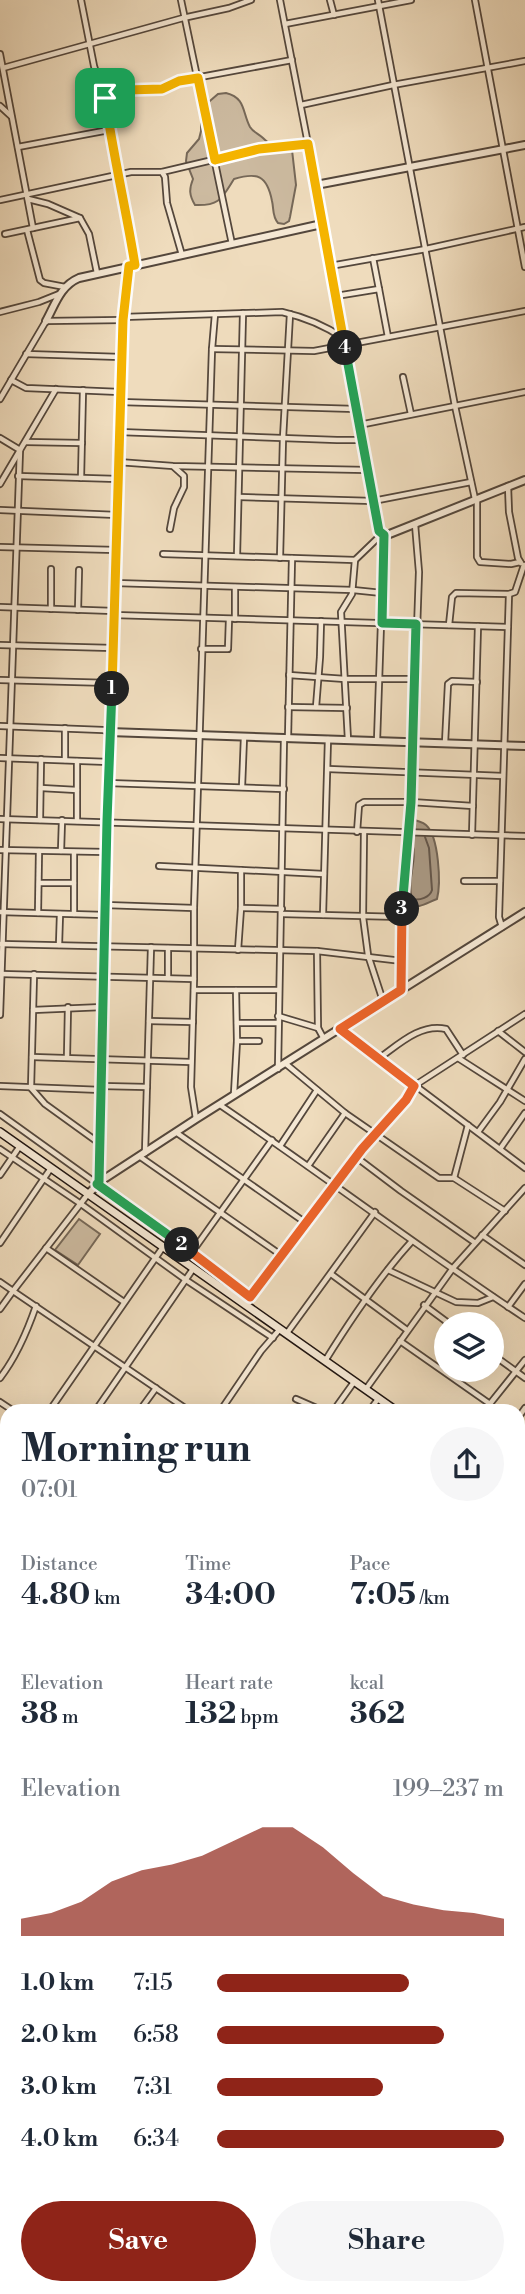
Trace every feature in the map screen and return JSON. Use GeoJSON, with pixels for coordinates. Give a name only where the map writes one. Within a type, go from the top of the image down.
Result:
{"type":"FeatureCollection","features":[{"type":"Feature","properties":{"kind":"main road"},"geometry":{"type":"LineString","coordinates":[[0,1132],[386,1404]]}},
{"type":"Feature","properties":{"kind":"street"},"geometry":{"type":"LineString","coordinates":[[81,0],[89,45],[105,98],[132,265],[123,318],[121,357],[98,1183]]}},
{"type":"Feature","properties":{"kind":"street"},"geometry":{"type":"LineString","coordinates":[[181,0],[232,244]]}},
{"type":"Feature","properties":{"kind":"street"},"geometry":{"type":"LineString","coordinates":[[3,68],[251,0]]}},
{"type":"Feature","properties":{"kind":"street"},"geometry":{"type":"LineString","coordinates":[[280,0],[361,440],[379,531],[383,535],[377,741]]}},
{"type":"Feature","properties":{"kind":"street"},"geometry":{"type":"LineString","coordinates":[[330,0],[334,15]]}},
{"type":"Feature","properties":{"kind":"street"},"geometry":{"type":"LineString","coordinates":[[378,0],[439,326],[476,498],[477,557],[480,562],[523,564]]}},
{"type":"Feature","properties":{"kind":"street"},"geometry":{"type":"LineString","coordinates":[[285,24],[411,0]]}},
{"type":"Feature","properties":{"kind":"street"},"geometry":{"type":"LineString","coordinates":[[475,0],[525,267]]}},
{"type":"Feature","properties":{"kind":"street"},"geometry":{"type":"LineString","coordinates":[[0,54],[40,281],[63,291]]}},
{"type":"Feature","properties":{"kind":"street"},"geometry":{"type":"LineString","coordinates":[[105,98],[127,90],[162,89],[179,81],[292,60]]}},
{"type":"Feature","properties":{"kind":"street"},"geometry":{"type":"LineString","coordinates":[[300,105],[525,61]]}},
{"type":"Feature","properties":{"kind":"street"},"geometry":{"type":"LineString","coordinates":[[0,106],[12,116]]}},
{"type":"Feature","properties":{"kind":"street"},"geometry":{"type":"LineString","coordinates":[[18,148],[109,130]]}},
{"type":"Feature","properties":{"kind":"street"},"geometry":{"type":"LineString","coordinates":[[0,200],[27,197],[131,172],[162,172],[259,149],[308,144]]}},
{"type":"Feature","properties":{"kind":"street"},"geometry":{"type":"LineString","coordinates":[[316,185],[525,145]]}},
{"type":"Feature","properties":{"kind":"street"},"geometry":{"type":"LineString","coordinates":[[162,172],[165,177],[167,203],[182,255]]}},
{"type":"Feature","properties":{"kind":"street"},"geometry":{"type":"LineString","coordinates":[[27,197],[80,218],[89,233],[97,273]]}},
{"type":"Feature","properties":{"kind":"street"},"geometry":{"type":"LineString","coordinates":[[5,234],[80,218]]}},
{"type":"Feature","properties":{"kind":"street"},"geometry":{"type":"LineString","coordinates":[[0,399],[63,291],[73,281],[97,273],[322,224]]}},
{"type":"Feature","properties":{"kind":"street"},"geometry":{"type":"LineString","coordinates":[[330,266],[426,249],[525,227]]}},
{"type":"Feature","properties":{"kind":"street"},"geometry":{"type":"LineString","coordinates":[[373,258],[388,337]]}},
{"type":"Feature","properties":{"kind":"street"},"geometry":{"type":"LineString","coordinates":[[335,297],[379,289]]}},
{"type":"Feature","properties":{"kind":"street"},"geometry":{"type":"LineString","coordinates":[[0,312],[39,302],[63,291]]}},
{"type":"Feature","properties":{"kind":"street"},"geometry":{"type":"LineString","coordinates":[[212,349],[314,351],[343,342],[388,337],[525,311]]}},
{"type":"Feature","properties":{"kind":"street"},"geometry":{"type":"LineString","coordinates":[[46,321],[282,312],[328,328],[343,342]]}},
{"type":"Feature","properties":{"kind":"street"},"geometry":{"type":"LineString","coordinates":[[237,556],[243,313]]}},
{"type":"Feature","properties":{"kind":"street"},"geometry":{"type":"LineString","coordinates":[[196,1119],[191,1087],[193,949],[202,618],[215,314]]}},
{"type":"Feature","properties":{"kind":"street"},"geometry":{"type":"LineString","coordinates":[[280,558],[290,314]]}},
{"type":"Feature","properties":{"kind":"street"},"geometry":{"type":"LineString","coordinates":[[26,354],[121,357]]}},
{"type":"Feature","properties":{"kind":"street"},"geometry":{"type":"LineString","coordinates":[[403,377],[411,414]]}},
{"type":"Feature","properties":{"kind":"street"},"geometry":{"type":"LineString","coordinates":[[11,380],[26,388],[120,391]]}},
{"type":"Feature","properties":{"kind":"street"},"geometry":{"type":"LineString","coordinates":[[0,484],[56,389]]}},
{"type":"Feature","properties":{"kind":"street"},"geometry":{"type":"LineString","coordinates":[[81,478],[83,390]]}},
{"type":"Feature","properties":{"kind":"street"},"geometry":{"type":"LineString","coordinates":[[359,425],[525,392]]}},
{"type":"Feature","properties":{"kind":"street"},"geometry":{"type":"LineString","coordinates":[[120,402],[356,409]]}},
{"type":"Feature","properties":{"kind":"street"},"geometry":{"type":"LineString","coordinates":[[119,432],[361,440]]}},
{"type":"Feature","properties":{"kind":"street"},"geometry":{"type":"LineString","coordinates":[[0,438],[20,450]]}},
{"type":"Feature","properties":{"kind":"street"},"geometry":{"type":"LineString","coordinates":[[25,442],[82,443]]}},
{"type":"Feature","properties":{"kind":"street"},"geometry":{"type":"LineString","coordinates":[[0,1015],[3,819],[8,758],[20,450]]}},
{"type":"Feature","properties":{"kind":"street"},"geometry":{"type":"LineString","coordinates":[[118,462],[173,466],[367,470]]}},
{"type":"Feature","properties":{"kind":"street"},"geometry":{"type":"LineString","coordinates":[[170,529],[174,508],[184,487],[184,475],[173,466]]}},
{"type":"Feature","properties":{"kind":"street"},"geometry":{"type":"LineString","coordinates":[[18,476],[118,479]]}},
{"type":"Feature","properties":{"kind":"street"},"geometry":{"type":"LineString","coordinates":[[163,554],[355,560],[383,535],[525,480]]}},
{"type":"Feature","properties":{"kind":"street"},"geometry":{"type":"LineString","coordinates":[[239,497],[373,501],[471,482]]}},
{"type":"Feature","properties":{"kind":"street"},"geometry":{"type":"LineString","coordinates":[[449,625],[452,597],[456,593],[509,594],[518,589],[523,564],[509,512],[508,486]]}},
{"type":"Feature","properties":{"kind":"street"},"geometry":{"type":"LineString","coordinates":[[0,510],[117,515]]}},
{"type":"Feature","properties":{"kind":"street"},"geometry":{"type":"LineString","coordinates":[[401,990],[419,563],[415,523]]}},
{"type":"Feature","properties":{"kind":"street"},"geometry":{"type":"LineString","coordinates":[[0,547],[116,550]]}},
{"type":"Feature","properties":{"kind":"street"},"geometry":{"type":"LineString","coordinates":[[278,1069],[282,829],[292,558]]}},
{"type":"Feature","properties":{"kind":"street"},"geometry":{"type":"LineString","coordinates":[[348,740],[341,612],[353,590],[355,560]]}},
{"type":"Feature","properties":{"kind":"street"},"geometry":{"type":"LineString","coordinates":[[51,569],[51,608]]}},
{"type":"Feature","properties":{"kind":"street"},"geometry":{"type":"LineString","coordinates":[[78,610],[79,570]]}},
{"type":"Feature","properties":{"kind":"street"},"geometry":{"type":"LineString","coordinates":[[115,583],[382,593]]}},
{"type":"Feature","properties":{"kind":"street"},"geometry":{"type":"LineString","coordinates":[[201,649],[229,649],[235,587]]}},
{"type":"Feature","properties":{"kind":"street"},"geometry":{"type":"LineString","coordinates":[[502,927],[499,917],[509,594]]}},
{"type":"Feature","properties":{"kind":"street"},"geometry":{"type":"LineString","coordinates":[[0,607],[202,618],[508,627]]}},
{"type":"Feature","properties":{"kind":"street"},"geometry":{"type":"LineString","coordinates":[[316,708],[321,621]]}},
{"type":"Feature","properties":{"kind":"street"},"geometry":{"type":"LineString","coordinates":[[472,835],[478,626]]}},
{"type":"Feature","properties":{"kind":"street"},"geometry":{"type":"LineString","coordinates":[[0,645],[113,648]]}},
{"type":"Feature","properties":{"kind":"street"},"geometry":{"type":"LineString","coordinates":[[289,675],[345,679],[414,679]]}},
{"type":"Feature","properties":{"kind":"street"},"geometry":{"type":"LineString","coordinates":[[0,680],[113,683]]}},
{"type":"Feature","properties":{"kind":"street"},"geometry":{"type":"LineString","coordinates":[[445,743],[449,682],[477,682]]}},
{"type":"Feature","properties":{"kind":"street"},"geometry":{"type":"LineString","coordinates":[[288,707],[347,708]]}},
{"type":"Feature","properties":{"kind":"street"},"geometry":{"type":"LineString","coordinates":[[0,726],[525,746]]}},
{"type":"Feature","properties":{"kind":"street"},"geometry":{"type":"LineString","coordinates":[[65,728],[65,760]]}},
{"type":"Feature","properties":{"kind":"street"},"geometry":{"type":"LineString","coordinates":[[242,787],[244,737]]}},
{"type":"Feature","properties":{"kind":"street"},"geometry":{"type":"LineString","coordinates":[[323,915],[328,739]]}},
{"type":"Feature","properties":{"kind":"street"},"geometry":{"type":"LineString","coordinates":[[0,758],[109,762]]}},
{"type":"Feature","properties":{"kind":"street"},"geometry":{"type":"LineString","coordinates":[[40,820],[41,760]]}},
{"type":"Feature","properties":{"kind":"street"},"geometry":{"type":"LineString","coordinates":[[77,761],[77,821]]}},
{"type":"Feature","properties":{"kind":"street"},"geometry":{"type":"LineString","coordinates":[[328,769],[503,776]]}},
{"type":"Feature","properties":{"kind":"street"},"geometry":{"type":"LineString","coordinates":[[108,783],[284,789]]}},
{"type":"Feature","properties":{"kind":"street"},"geometry":{"type":"LineString","coordinates":[[41,788],[77,790]]}},
{"type":"Feature","properties":{"kind":"street"},"geometry":{"type":"LineString","coordinates":[[383,1002],[368,956],[363,917],[361,803],[411,802],[473,806]]}},
{"type":"Feature","properties":{"kind":"street"},"geometry":{"type":"LineString","coordinates":[[3,819],[525,836]]}},
{"type":"Feature","properties":{"kind":"street"},"geometry":{"type":"LineString","coordinates":[[61,851],[62,820]]}},
{"type":"Feature","properties":{"kind":"street"},"geometry":{"type":"LineString","coordinates":[[3,850],[106,852]]}},
{"type":"Feature","properties":{"kind":"street"},"geometry":{"type":"LineString","coordinates":[[38,913],[39,851]]}},
{"type":"Feature","properties":{"kind":"street"},"geometry":{"type":"LineString","coordinates":[[74,852],[74,914]]}},
{"type":"Feature","properties":{"kind":"street"},"geometry":{"type":"LineString","coordinates":[[159,866],[324,874]]}},
{"type":"Feature","properties":{"kind":"street"},"geometry":{"type":"LineString","coordinates":[[238,950],[241,870]]}},
{"type":"Feature","properties":{"kind":"street"},"geometry":{"type":"LineString","coordinates":[[464,881],[500,881]]}},
{"type":"Feature","properties":{"kind":"street"},"geometry":{"type":"LineString","coordinates":[[39,883],[74,883]]}},
{"type":"Feature","properties":{"kind":"street"},"geometry":{"type":"LineString","coordinates":[[105,905],[194,908]]}},
{"type":"Feature","properties":{"kind":"street"},"geometry":{"type":"LineString","coordinates":[[241,908],[323,915],[402,917]]}},
{"type":"Feature","properties":{"kind":"street"},"geometry":{"type":"LineString","coordinates":[[2,912],[104,915]]}},
{"type":"Feature","properties":{"kind":"street"},"geometry":{"type":"LineString","coordinates":[[0,1310],[98,1183],[525,912]]}},
{"type":"Feature","properties":{"kind":"street"},"geometry":{"type":"LineString","coordinates":[[59,945],[60,914]]}},
{"type":"Feature","properties":{"kind":"street"},"geometry":{"type":"LineString","coordinates":[[1,944],[317,951],[402,961]]}},
{"type":"Feature","properties":{"kind":"street"},"geometry":{"type":"LineString","coordinates":[[142,1155],[147,1087],[150,947]]}},
{"type":"Feature","properties":{"kind":"street"},"geometry":{"type":"LineString","coordinates":[[167,978],[168,948]]}},
{"type":"Feature","properties":{"kind":"street"},"geometry":{"type":"LineString","coordinates":[[317,951],[318,1028],[324,1039]]}},
{"type":"Feature","properties":{"kind":"street"},"geometry":{"type":"LineString","coordinates":[[1,974],[194,979]]}},
{"type":"Feature","properties":{"kind":"street"},"geometry":{"type":"LineString","coordinates":[[34,974],[31,1088],[44,1104],[99,1143]]}},
{"type":"Feature","properties":{"kind":"street"},"geometry":{"type":"LineString","coordinates":[[194,990],[278,990]]}},
{"type":"Feature","properties":{"kind":"street"},"geometry":{"type":"LineString","coordinates":[[234,1096],[236,990]]}},
{"type":"Feature","properties":{"kind":"street"},"geometry":{"type":"LineString","coordinates":[[67,1057],[68,1007]]}},
{"type":"Feature","properties":{"kind":"street"},"geometry":{"type":"LineString","coordinates":[[33,1010],[104,1007]]}},
{"type":"Feature","properties":{"kind":"street"},"geometry":{"type":"LineString","coordinates":[[244,1304],[356,1157],[406,1100],[414,1086],[525,1014]]}},
{"type":"Feature","properties":{"kind":"street"},"geometry":{"type":"LineString","coordinates":[[278,1016],[318,1028]]}},
{"type":"Feature","properties":{"kind":"street"},"geometry":{"type":"LineString","coordinates":[[149,1021],[194,1021]]}},
{"type":"Feature","properties":{"kind":"street"},"geometry":{"type":"LineString","coordinates":[[237,1023],[278,1023]]}},
{"type":"Feature","properties":{"kind":"street"},"geometry":{"type":"LineString","coordinates":[[379,1059],[421,1030],[436,1027],[446,1029],[461,1056],[525,1101]]}},
{"type":"Feature","properties":{"kind":"street"},"geometry":{"type":"LineString","coordinates":[[340,1029],[525,1168]]}},
{"type":"Feature","properties":{"kind":"street"},"geometry":{"type":"LineString","coordinates":[[498,1031],[525,1052]]}},
{"type":"Feature","properties":{"kind":"street"},"geometry":{"type":"LineString","coordinates":[[237,1041],[259,1041]]}},
{"type":"Feature","properties":{"kind":"street"},"geometry":{"type":"LineString","coordinates":[[32,1057],[191,1062]]}},
{"type":"Feature","properties":{"kind":"street"},"geometry":{"type":"LineString","coordinates":[[478,1132],[525,1059]]}},
{"type":"Feature","properties":{"kind":"street"},"geometry":{"type":"LineString","coordinates":[[286,1064],[345,1113],[439,1178],[454,1178],[505,1211]]}},
{"type":"Feature","properties":{"kind":"street"},"geometry":{"type":"LineString","coordinates":[[0,1086],[147,1087]]}},
{"type":"Feature","properties":{"kind":"street"},"geometry":{"type":"LineString","coordinates":[[280,1146],[317,1090]]}},
{"type":"Feature","properties":{"kind":"street"},"geometry":{"type":"LineString","coordinates":[[220,1105],[525,1318]]}},
{"type":"Feature","properties":{"kind":"street"},"geometry":{"type":"LineString","coordinates":[[308,1166],[345,1113]]}},
{"type":"Feature","properties":{"kind":"street"},"geometry":{"type":"LineString","coordinates":[[499,1149],[525,1113]]}},
{"type":"Feature","properties":{"kind":"street"},"geometry":{"type":"LineString","coordinates":[[0,1114],[98,1183],[250,1297]]}},
{"type":"Feature","properties":{"kind":"street"},"geometry":{"type":"LineString","coordinates":[[454,1178],[468,1125]]}},
{"type":"Feature","properties":{"kind":"street"},"geometry":{"type":"LineString","coordinates":[[177,1133],[306,1223]]}},
{"type":"Feature","properties":{"kind":"street"},"geometry":{"type":"LineString","coordinates":[[185,1262],[272,1140]]}},
{"type":"Feature","properties":{"kind":"street"},"geometry":{"type":"LineString","coordinates":[[0,1175],[20,1146]]}},
{"type":"Feature","properties":{"kind":"street"},"geometry":{"type":"LineString","coordinates":[[0,1149],[273,1338]]}},
{"type":"Feature","properties":{"kind":"street"},"geometry":{"type":"LineString","coordinates":[[142,1155],[220,1214],[281,1255]]}},
{"type":"Feature","properties":{"kind":"street"},"geometry":{"type":"LineString","coordinates":[[356,1157],[474,1242]]}},
{"type":"Feature","properties":{"kind":"street"},"geometry":{"type":"LineString","coordinates":[[0,1243],[51,1168]]}},
{"type":"Feature","properties":{"kind":"street"},"geometry":{"type":"LineString","coordinates":[[365,1390],[453,1268],[525,1188]]}},
{"type":"Feature","properties":{"kind":"street"},"geometry":{"type":"LineString","coordinates":[[225,1404],[259,1353],[283,1332],[331,1273],[375,1212]]}},
{"type":"Feature","properties":{"kind":"street"},"geometry":{"type":"LineString","coordinates":[[482,1235],[525,1265]]}},
{"type":"Feature","properties":{"kind":"street"},"geometry":{"type":"LineString","coordinates":[[325,1361],[366,1299],[412,1241]]}},
{"type":"Feature","properties":{"kind":"street"},"geometry":{"type":"LineString","coordinates":[[54,1404],[163,1246]]}},
{"type":"Feature","properties":{"kind":"street"},"geometry":{"type":"LineString","coordinates":[[46,1248],[124,1302]]}},
{"type":"Feature","properties":{"kind":"street"},"geometry":{"type":"LineString","coordinates":[[100,1404],[194,1268]]}},
{"type":"Feature","properties":{"kind":"street"},"geometry":{"type":"LineString","coordinates":[[388,1270],[456,1302],[478,1303],[493,1297]]}},
{"type":"Feature","properties":{"kind":"street"},"geometry":{"type":"LineString","coordinates":[[331,1273],[408,1329]]}},
{"type":"Feature","properties":{"kind":"street"},"geometry":{"type":"LineString","coordinates":[[0,1282],[179,1404]]}},
{"type":"Feature","properties":{"kind":"street"},"geometry":{"type":"LineString","coordinates":[[508,1307],[525,1284]]}},
{"type":"Feature","properties":{"kind":"street"},"geometry":{"type":"LineString","coordinates":[[424,1305],[434,1312]]}},
{"type":"Feature","properties":{"kind":"street"},"geometry":{"type":"LineString","coordinates":[[0,1378],[26,1336],[36,1306]]}},
{"type":"Feature","properties":{"kind":"street"},"geometry":{"type":"LineString","coordinates":[[400,1341],[490,1404],[525,1360]]}},
{"type":"Feature","properties":{"kind":"street"},"geometry":{"type":"LineString","coordinates":[[504,1362],[525,1378]]}},
{"type":"Feature","properties":{"kind":"street"},"geometry":{"type":"LineString","coordinates":[[338,1404],[354,1382]]}},
{"type":"Feature","properties":{"kind":"street"},"geometry":{"type":"LineString","coordinates":[[145,1404],[156,1388]]}},
{"type":"Feature","properties":{"kind":"street"},"geometry":{"type":"LineString","coordinates":[[296,1399],[307,1404]]}},
{"type":"Feature","properties":{"kind":"street"},"geometry":{"type":"LineString","coordinates":[[374,1404],[378,1399]]}},
{"type":"Feature","properties":{"kind":"street"},"geometry":{"type":"LineString","coordinates":[[0,1596],[0,1619]]}},
{"type":"Feature","properties":{"kind":"shaded area"},"geometry":{"type":"Polygon","coordinates":[[[226,93],[237,98],[243,106],[253,130],[271,144],[287,146],[292,150],[296,185],[289,221],[284,224],[278,223],[275,218],[270,192],[264,181],[255,176],[234,179],[223,196],[215,202],[195,205],[193,201],[190,192],[193,179],[186,161],[187,153],[199,139],[204,106],[218,94],[226,93]]]}},
{"type":"Feature","properties":{"kind":"shaded area"},"geometry":{"type":"Polygon","coordinates":[[[79,1219],[100,1234],[78,1265],[55,1250],[79,1219]]]}},
{"type":"Feature","properties":{"kind":"water"},"geometry":{"type":"Polygon","coordinates":[[[415,820],[426,825],[434,839],[439,882],[437,899],[416,906],[407,905],[405,899],[407,859],[403,836],[404,825],[415,820]]]}},
{"type":"Feature","properties":{"kind":"route"},"geometry":{"type":"LineString","coordinates":[[198,78],[215,160],[259,149],[308,144],[361,439],[379,531],[384,535],[382,623],[416,624],[411,802],[402,917],[401,990],[340,1029],[414,1086],[406,1100],[362,1149],[250,1297],[97,1184],[102,1086],[104,915],[121,357],[129,266],[135,265],[125,201],[111,145],[105,98],[127,90],[162,89],[179,81],[198,78]]}}]}
